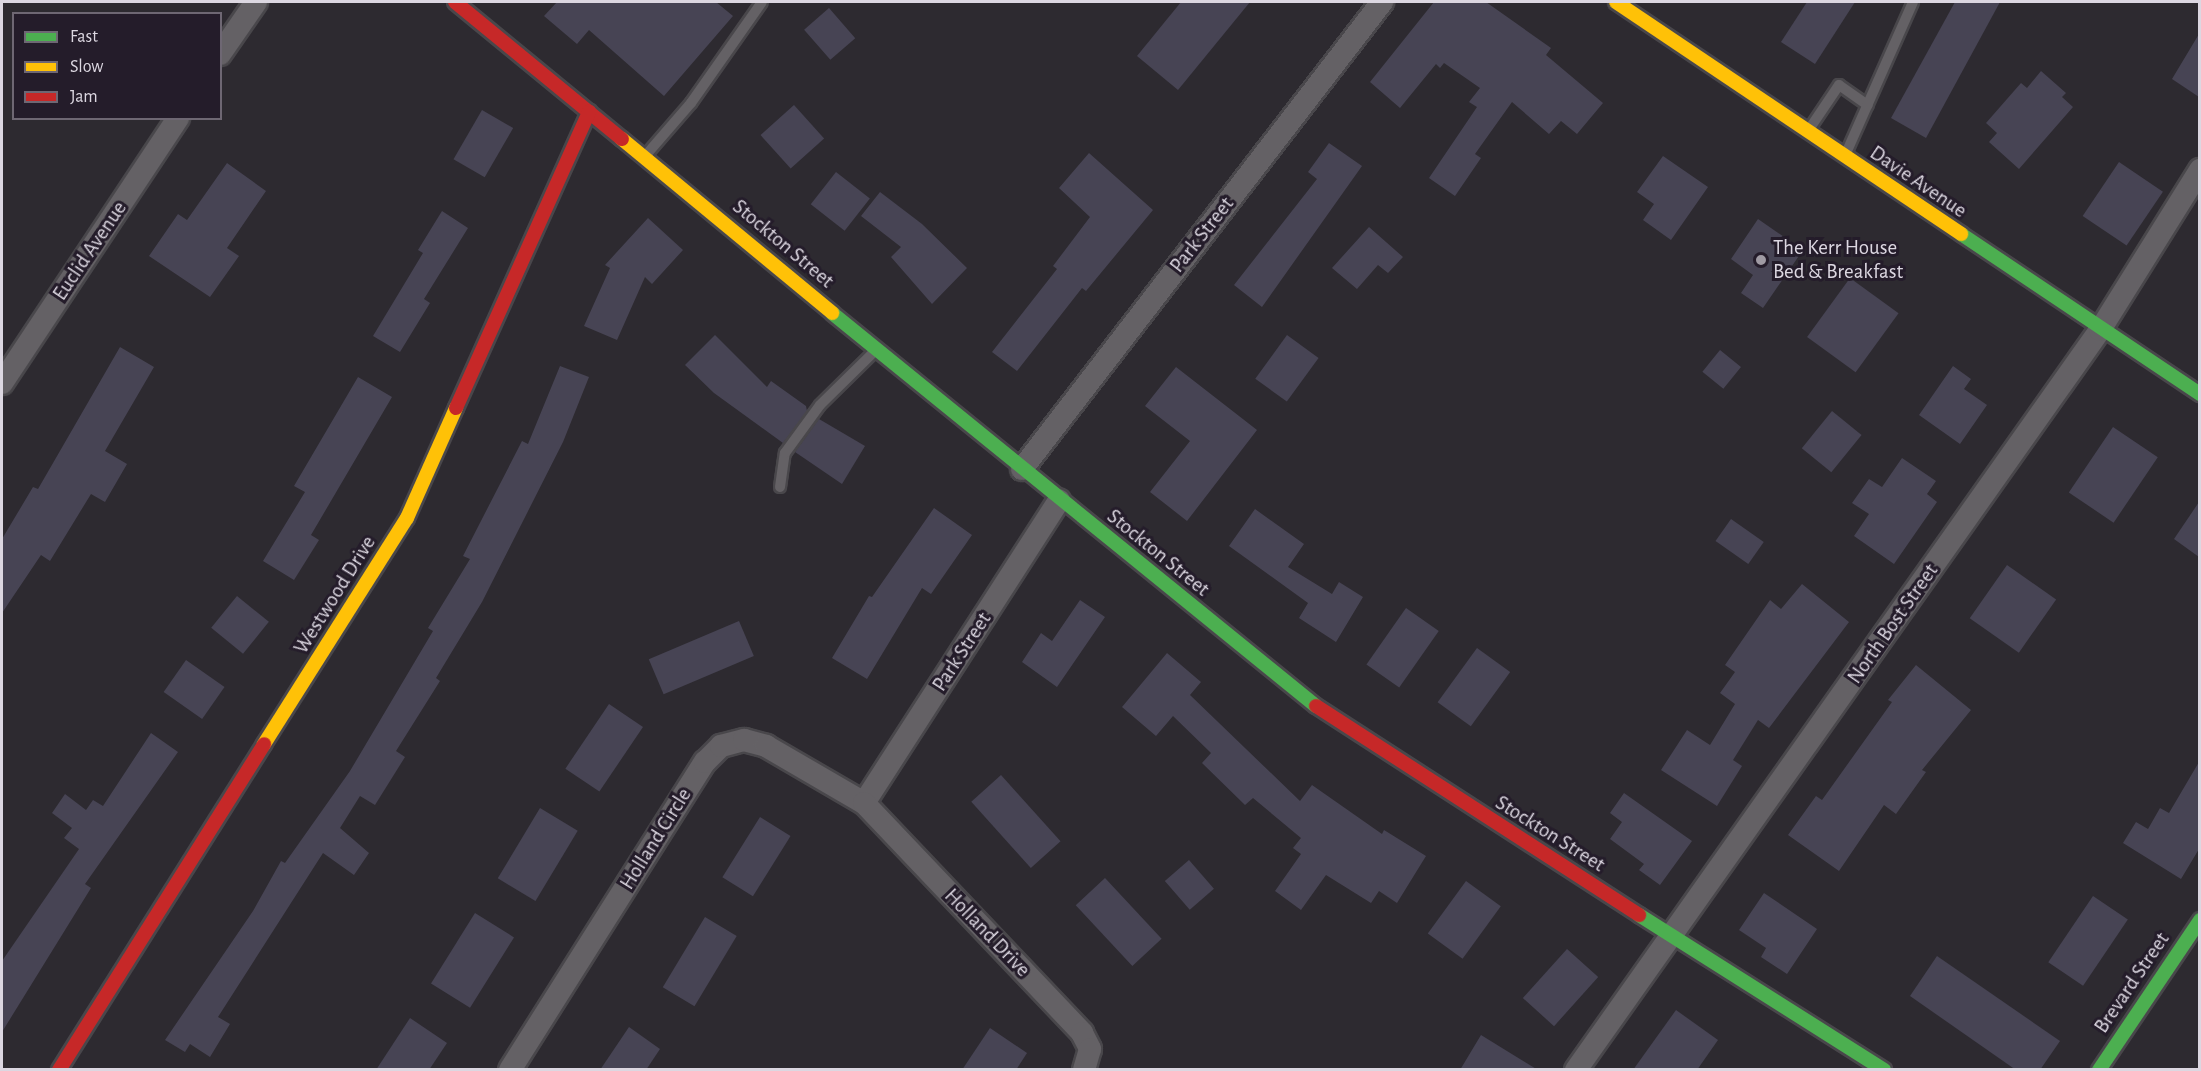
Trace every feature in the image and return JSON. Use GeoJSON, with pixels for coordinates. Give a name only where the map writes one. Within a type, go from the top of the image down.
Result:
{"type":"FeatureCollection","features":[{"type":"Feature","properties":{"kind":"street"},"geometry":{"type":"LineString","coordinates":[[222,51],[256,2]]}},
{"type":"Feature","properties":{"kind":"street","name":"Stockton Street"},"geometry":{"type":"LineString","coordinates":[[455,2],[1059,500],[1335,722],[1884,1070]]}},
{"type":"Feature","properties":{"kind":"street","name":"Park Street"},"geometry":{"type":"LineString","coordinates":[[1022,469],[1382,2]]}},
{"type":"Feature","properties":{"kind":"street","name":"Davie Avenue"},"geometry":{"type":"LineString","coordinates":[[1616,2],[2100,330],[2199,394]]}},
{"type":"Feature","properties":{"kind":"street","name":"Westwood Drive"},"geometry":{"type":"LineString","coordinates":[[60,1070],[407,518],[589,112]]}},
{"type":"Feature","properties":{"kind":"street","name":"Euclid Avenue"},"geometry":{"type":"LineString","coordinates":[[2,383],[177,120]]}},
{"type":"Feature","properties":{"kind":"street","name":"North Bost Street"},"geometry":{"type":"LineString","coordinates":[[1576,1070],[2100,330],[2199,170]]}},
{"type":"Feature","properties":{"kind":"street","name":"Park Street"},"geometry":{"type":"LineString","coordinates":[[864,803],[1059,500]]}},
{"type":"Feature","properties":{"kind":"street","name":"Holland Circle"},"geometry":{"type":"LineString","coordinates":[[510,1070],[705,762],[721,746],[744,740],[766,746],[864,803]]}},
{"type":"Feature","properties":{"kind":"street","name":"Holland Drive"},"geometry":{"type":"LineString","coordinates":[[864,803],[1082,1033],[1090,1049],[1084,1070]]}},
{"type":"Feature","properties":{"kind":"street","name":"Brevard Street"},"geometry":{"type":"LineString","coordinates":[[2098,1070],[2199,920]]}},
{"type":"Feature","properties":{"kind":"lane"},"geometry":{"type":"LineString","coordinates":[[644,157],[691,103],[762,2]]}},
{"type":"Feature","properties":{"kind":"lane"},"geometry":{"type":"LineString","coordinates":[[1845,157],[1913,2]]}},
{"type":"Feature","properties":{"kind":"lane"},"geometry":{"type":"LineString","coordinates":[[1808,132],[1839,85],[1868,105]]}},
{"type":"Feature","properties":{"kind":"lane"},"geometry":{"type":"LineString","coordinates":[[780,488],[785,453],[820,405],[877,349]]}},
{"type":"Feature","properties":{"kind":"building"},"geometry":{"type":"Polygon","coordinates":[[[557,2],[716,2],[733,16],[664,96],[589,30],[577,44],[544,16],[557,2]]]}},
{"type":"Feature","properties":{"kind":"building"},"geometry":{"type":"Polygon","coordinates":[[[1181,2],[1250,2],[1178,90],[1137,56],[1181,2]]]}},
{"type":"Feature","properties":{"kind":"building"},"geometry":{"type":"Polygon","coordinates":[[[1434,2],[1486,2],[1551,48],[1546,55],[1603,103],[1577,134],[1561,121],[1549,134],[1512,102],[1475,154],[1481,158],[1455,196],[1429,178],[1477,107],[1469,102],[1480,88],[1444,63],[1440,68],[1436,64],[1400,108],[1370,82],[1434,2]]]}},
{"type":"Feature","properties":{"kind":"building"},"geometry":{"type":"Polygon","coordinates":[[[1807,2],[1855,2],[1815,64],[1781,42],[1807,2]]]}},
{"type":"Feature","properties":{"kind":"building"},"geometry":{"type":"Polygon","coordinates":[[[1955,2],[2000,2],[1926,138],[1891,118],[1955,2]]]}},
{"type":"Feature","properties":{"kind":"building"},"geometry":{"type":"Polygon","coordinates":[[[829,8],[855,38],[830,60],[804,30],[829,8]]]}},
{"type":"Feature","properties":{"kind":"building"},"geometry":{"type":"Polygon","coordinates":[[[2199,34],[2199,97],[2172,79],[2199,34]]]}},
{"type":"Feature","properties":{"kind":"building"},"geometry":{"type":"Polygon","coordinates":[[[2041,71],[2066,93],[2062,97],[2073,107],[2019,169],[1989,142],[1997,133],[1986,123],[2021,83],[2027,88],[2041,71]]]}},
{"type":"Feature","properties":{"kind":"building"},"geometry":{"type":"Polygon","coordinates":[[[794,105],[824,138],[791,169],[761,135],[794,105]]]}},
{"type":"Feature","properties":{"kind":"building"},"geometry":{"type":"Polygon","coordinates":[[[482,110],[513,128],[485,177],[454,159],[482,110]]]}},
{"type":"Feature","properties":{"kind":"building"},"geometry":{"type":"Polygon","coordinates":[[[1329,143],[1362,166],[1262,307],[1234,285],[1317,179],[1308,172],[1329,143]]]}},
{"type":"Feature","properties":{"kind":"building"},"geometry":{"type":"Polygon","coordinates":[[[1089,153],[1153,210],[1086,291],[1082,288],[1017,371],[992,352],[1057,269],[1053,266],[1090,217],[1059,188],[1089,153]]]}},
{"type":"Feature","properties":{"kind":"building"},"geometry":{"type":"Polygon","coordinates":[[[1663,156],[1708,187],[1671,240],[1643,220],[1654,204],[1637,192],[1663,156]]]}},
{"type":"Feature","properties":{"kind":"building"},"geometry":{"type":"Polygon","coordinates":[[[2119,162],[2163,192],[2127,246],[2083,216],[2119,162]]]}},
{"type":"Feature","properties":{"kind":"building"},"geometry":{"type":"Polygon","coordinates":[[[227,163],[266,191],[227,248],[239,256],[210,297],[149,256],[178,214],[187,220],[227,163]]]}},
{"type":"Feature","properties":{"kind":"building"},"geometry":{"type":"Polygon","coordinates":[[[836,172],[870,198],[845,231],[811,204],[836,172]]]}},
{"type":"Feature","properties":{"kind":"building"},"geometry":{"type":"Polygon","coordinates":[[[880,192],[922,224],[967,268],[932,304],[891,257],[901,247],[861,216],[880,192]]]}},
{"type":"Feature","properties":{"kind":"building"},"geometry":{"type":"Polygon","coordinates":[[[442,211],[468,228],[424,299],[430,303],[400,352],[373,336],[423,253],[418,250],[442,211]]]}},
{"type":"Feature","properties":{"kind":"building"},"geometry":{"type":"Polygon","coordinates":[[[648,218],[683,250],[652,284],[645,277],[617,340],[584,326],[610,268],[605,265],[648,218]]]}},
{"type":"Feature","properties":{"kind":"building"},"geometry":{"type":"Polygon","coordinates":[[[1758,219],[1803,250],[1763,308],[1741,293],[1753,275],[1731,259],[1758,219]]]}},
{"type":"Feature","properties":{"kind":"building"},"geometry":{"type":"Polygon","coordinates":[[[1369,227],[1403,257],[1388,273],[1378,265],[1357,289],[1332,268],[1369,227]]]}},
{"type":"Feature","properties":{"kind":"building"},"geometry":{"type":"Polygon","coordinates":[[[1850,278],[1899,313],[1856,372],[1807,337],[1850,278]]]}},
{"type":"Feature","properties":{"kind":"building"},"geometry":{"type":"Polygon","coordinates":[[[715,335],[767,387],[771,381],[806,406],[807,411],[783,443],[714,393],[685,365],[715,335]]]}},
{"type":"Feature","properties":{"kind":"building"},"geometry":{"type":"Polygon","coordinates":[[[1287,335],[1319,358],[1287,402],[1255,379],[1287,335]]]}},
{"type":"Feature","properties":{"kind":"building"},"geometry":{"type":"Polygon","coordinates":[[[120,347],[154,367],[105,451],[127,464],[105,502],[91,494],[50,561],[41,555],[2,613],[2,539],[33,487],[38,489],[120,347]]]}},
{"type":"Feature","properties":{"kind":"building"},"geometry":{"type":"Polygon","coordinates":[[[1720,350],[1741,367],[1723,389],[1702,372],[1720,350]]]}},
{"type":"Feature","properties":{"kind":"building"},"geometry":{"type":"Polygon","coordinates":[[[560,366],[589,377],[563,442],[482,602],[436,678],[440,681],[396,751],[405,757],[375,805],[360,796],[340,828],[369,853],[354,875],[323,853],[218,1017],[230,1024],[210,1057],[190,1044],[185,1052],[165,1040],[253,911],[281,861],[285,863],[350,771],[433,631],[428,628],[470,559],[463,556],[522,441],[528,444],[560,366]]]}},
{"type":"Feature","properties":{"kind":"building"},"geometry":{"type":"Polygon","coordinates":[[[1953,366],[1971,379],[1964,389],[1987,405],[1960,444],[1919,415],[1953,366]]]}},
{"type":"Feature","properties":{"kind":"building"},"geometry":{"type":"Polygon","coordinates":[[[1176,367],[1257,430],[1187,521],[1150,492],[1190,441],[1145,406],[1176,367]]]}},
{"type":"Feature","properties":{"kind":"building"},"geometry":{"type":"Polygon","coordinates":[[[358,377],[392,397],[311,535],[319,540],[294,580],[263,561],[305,492],[294,486],[358,377]]]}},
{"type":"Feature","properties":{"kind":"building"},"geometry":{"type":"Polygon","coordinates":[[[1832,411],[1862,435],[1831,472],[1802,448],[1832,411]]]}},
{"type":"Feature","properties":{"kind":"building"},"geometry":{"type":"Polygon","coordinates":[[[819,419],[865,446],[842,484],[795,452],[819,419]]]}},
{"type":"Feature","properties":{"kind":"building"},"geometry":{"type":"Polygon","coordinates":[[[2113,427],[2158,457],[2114,523],[2069,492],[2113,427]]]}},
{"type":"Feature","properties":{"kind":"building"},"geometry":{"type":"Polygon","coordinates":[[[1902,458],[1936,481],[1927,494],[1937,502],[1894,564],[1854,536],[1869,514],[1852,503],[1869,479],[1882,487],[1902,458]]]}},
{"type":"Feature","properties":{"kind":"building"},"geometry":{"type":"Polygon","coordinates":[[[2199,502],[2199,557],[2174,539],[2199,502]]]}},
{"type":"Feature","properties":{"kind":"building"},"geometry":{"type":"Polygon","coordinates":[[[934,508],[972,535],[931,594],[922,588],[867,679],[832,658],[869,596],[872,597],[934,508]]]}},
{"type":"Feature","properties":{"kind":"building"},"geometry":{"type":"Polygon","coordinates":[[[1255,509],[1304,544],[1288,567],[1332,594],[1339,582],[1363,597],[1336,642],[1299,618],[1308,603],[1229,546],[1255,509]]]}},
{"type":"Feature","properties":{"kind":"building"},"geometry":{"type":"Polygon","coordinates":[[[1731,519],[1764,542],[1748,564],[1716,541],[1731,519]]]}},
{"type":"Feature","properties":{"kind":"building"},"geometry":{"type":"Polygon","coordinates":[[[2007,565],[2056,599],[2019,653],[1970,618],[2007,565]]]}},
{"type":"Feature","properties":{"kind":"building"},"geometry":{"type":"Polygon","coordinates":[[[1802,584],[1849,622],[1769,728],[1758,720],[1733,760],[1742,766],[1717,806],[1661,770],[1687,730],[1710,745],[1735,704],[1720,693],[1735,672],[1725,665],[1770,600],[1781,609],[1802,584]]]}},
{"type":"Feature","properties":{"kind":"building"},"geometry":{"type":"Polygon","coordinates":[[[237,596],[269,622],[243,654],[211,628],[237,596]]]}},
{"type":"Feature","properties":{"kind":"building"},"geometry":{"type":"Polygon","coordinates":[[[1080,600],[1105,617],[1057,687],[1022,662],[1041,633],[1052,641],[1080,600]]]}},
{"type":"Feature","properties":{"kind":"building"},"geometry":{"type":"Polygon","coordinates":[[[1406,608],[1439,631],[1399,687],[1366,665],[1406,608]]]}},
{"type":"Feature","properties":{"kind":"building"},"geometry":{"type":"Polygon","coordinates":[[[739,621],[754,656],[664,694],[649,659],[739,621]]]}},
{"type":"Feature","properties":{"kind":"building"},"geometry":{"type":"Polygon","coordinates":[[[1477,648],[1510,672],[1471,726],[1438,702],[1477,648]]]}},
{"type":"Feature","properties":{"kind":"building"},"geometry":{"type":"Polygon","coordinates":[[[1167,653],[1201,682],[1190,695],[1300,801],[1312,785],[1382,834],[1384,830],[1426,856],[1397,903],[1379,891],[1371,903],[1326,875],[1301,910],[1275,891],[1301,854],[1293,848],[1301,838],[1253,798],[1245,805],[1202,763],[1211,753],[1173,716],[1156,736],[1122,707],[1167,653]]]}},
{"type":"Feature","properties":{"kind":"building"},"geometry":{"type":"Polygon","coordinates":[[[186,660],[225,687],[202,719],[164,692],[186,660]]]}},
{"type":"Feature","properties":{"kind":"building"},"geometry":{"type":"Polygon","coordinates":[[[1916,665],[1971,710],[1922,770],[1926,772],[1896,814],[1884,805],[1839,871],[1788,835],[1816,796],[1822,800],[1892,702],[1888,700],[1916,665]]]}},
{"type":"Feature","properties":{"kind":"building"},"geometry":{"type":"Polygon","coordinates":[[[609,704],[643,727],[599,792],[565,769],[609,704]]]}},
{"type":"Feature","properties":{"kind":"building"},"geometry":{"type":"Polygon","coordinates":[[[151,733],[178,752],[85,884],[91,888],[2,1032],[2,961],[79,849],[64,838],[72,828],[52,813],[65,794],[86,810],[93,800],[103,806],[151,733]]]}},
{"type":"Feature","properties":{"kind":"building"},"geometry":{"type":"Polygon","coordinates":[[[2199,762],[2199,849],[2181,879],[2123,843],[2136,822],[2148,829],[2160,808],[2169,813],[2199,762]]]}},
{"type":"Feature","properties":{"kind":"building"},"geometry":{"type":"Polygon","coordinates":[[[1001,775],[1061,841],[1031,868],[971,802],[1001,775]]]}},
{"type":"Feature","properties":{"kind":"building"},"geometry":{"type":"Polygon","coordinates":[[[1624,793],[1692,841],[1660,885],[1639,870],[1644,864],[1610,839],[1622,822],[1610,813],[1624,793]]]}},
{"type":"Feature","properties":{"kind":"building"},"geometry":{"type":"Polygon","coordinates":[[[540,808],[578,831],[535,901],[498,878],[540,808]]]}},
{"type":"Feature","properties":{"kind":"building"},"geometry":{"type":"Polygon","coordinates":[[[760,817],[791,836],[753,896],[722,877],[760,817]]]}},
{"type":"Feature","properties":{"kind":"building"},"geometry":{"type":"Polygon","coordinates":[[[1189,860],[1214,889],[1190,910],[1165,881],[1189,860]]]}},
{"type":"Feature","properties":{"kind":"building"},"geometry":{"type":"Polygon","coordinates":[[[1105,878],[1162,939],[1132,966],[1076,905],[1105,878]]]}},
{"type":"Feature","properties":{"kind":"building"},"geometry":{"type":"Polygon","coordinates":[[[1466,881],[1501,906],[1463,959],[1428,934],[1466,881]]]}},
{"type":"Feature","properties":{"kind":"building"},"geometry":{"type":"Polygon","coordinates":[[[1764,893],[1817,929],[1787,974],[1761,957],[1766,948],[1739,930],[1764,893]]]}},
{"type":"Feature","properties":{"kind":"building"},"geometry":{"type":"Polygon","coordinates":[[[2093,896],[2128,919],[2083,986],[2048,962],[2093,896]]]}},
{"type":"Feature","properties":{"kind":"building"},"geometry":{"type":"Polygon","coordinates":[[[475,913],[514,937],[470,1008],[431,983],[475,913]]]}},
{"type":"Feature","properties":{"kind":"building"},"geometry":{"type":"Polygon","coordinates":[[[705,917],[737,936],[694,1006],[663,987],[705,917]]]}},
{"type":"Feature","properties":{"kind":"building"},"geometry":{"type":"Polygon","coordinates":[[[1567,949],[1598,977],[1554,1026],[1523,998],[1567,949]]]}},
{"type":"Feature","properties":{"kind":"building"},"geometry":{"type":"Polygon","coordinates":[[[1937,956],[2060,1041],[2040,1070],[2016,1070],[1910,996],[1937,956]]]}},
{"type":"Feature","properties":{"kind":"building"},"geometry":{"type":"Polygon","coordinates":[[[1676,1010],[1718,1040],[1697,1070],[1633,1070],[1676,1010]]]}},
{"type":"Feature","properties":{"kind":"building"},"geometry":{"type":"Polygon","coordinates":[[[410,1018],[447,1043],[429,1070],[376,1070],[410,1018]]]}},
{"type":"Feature","properties":{"kind":"building"},"geometry":{"type":"Polygon","coordinates":[[[629,1027],[660,1049],[646,1070],[600,1070],[629,1027]]]}},
{"type":"Feature","properties":{"kind":"building"},"geometry":{"type":"Polygon","coordinates":[[[990,1028],[1027,1053],[1016,1070],[962,1070],[990,1028]]]}},
{"type":"Feature","properties":{"kind":"building"},"geometry":{"type":"Polygon","coordinates":[[[1481,1035],[1538,1070],[1460,1070],[1481,1035]]]}},
{"type":"Feature","properties":{"kind":"traffic: fast"},"geometry":{"type":"LineString","coordinates":[[1961,234],[2200,394]]}},
{"type":"Feature","properties":{"kind":"traffic: fast"},"geometry":{"type":"LineString","coordinates":[[832,313],[1316,706]]}},
{"type":"Feature","properties":{"kind":"traffic: fast"},"geometry":{"type":"LineString","coordinates":[[1639,915],[1884,1070]]}},
{"type":"Feature","properties":{"kind":"traffic: fast"},"geometry":{"type":"LineString","coordinates":[[2099,1070],[2200,920]]}},
{"type":"Feature","properties":{"kind":"traffic: slow"},"geometry":{"type":"LineString","coordinates":[[1616,2],[1961,234]]}},
{"type":"Feature","properties":{"kind":"traffic: slow"},"geometry":{"type":"LineString","coordinates":[[622,139],[832,313]]}},
{"type":"Feature","properties":{"kind":"traffic: slow"},"geometry":{"type":"LineString","coordinates":[[264,744],[407,518],[456,408]]}},
{"type":"Feature","properties":{"kind":"traffic: jam"},"geometry":{"type":"LineString","coordinates":[[455,2],[622,139]]}},
{"type":"Feature","properties":{"kind":"traffic: jam"},"geometry":{"type":"LineString","coordinates":[[456,408],[589,112]]}},
{"type":"Feature","properties":{"kind":"traffic: jam"},"geometry":{"type":"LineString","coordinates":[[1316,706],[1639,915]]}},
{"type":"Feature","properties":{"kind":"traffic: jam"},"geometry":{"type":"LineString","coordinates":[[59,1070],[264,744]]}},
{"type":"Feature","properties":{"kind":"place","name":"The Kerr House Bed & Breakfast"},"geometry":{"type":"Point","coordinates":[1761,260]}}]}
